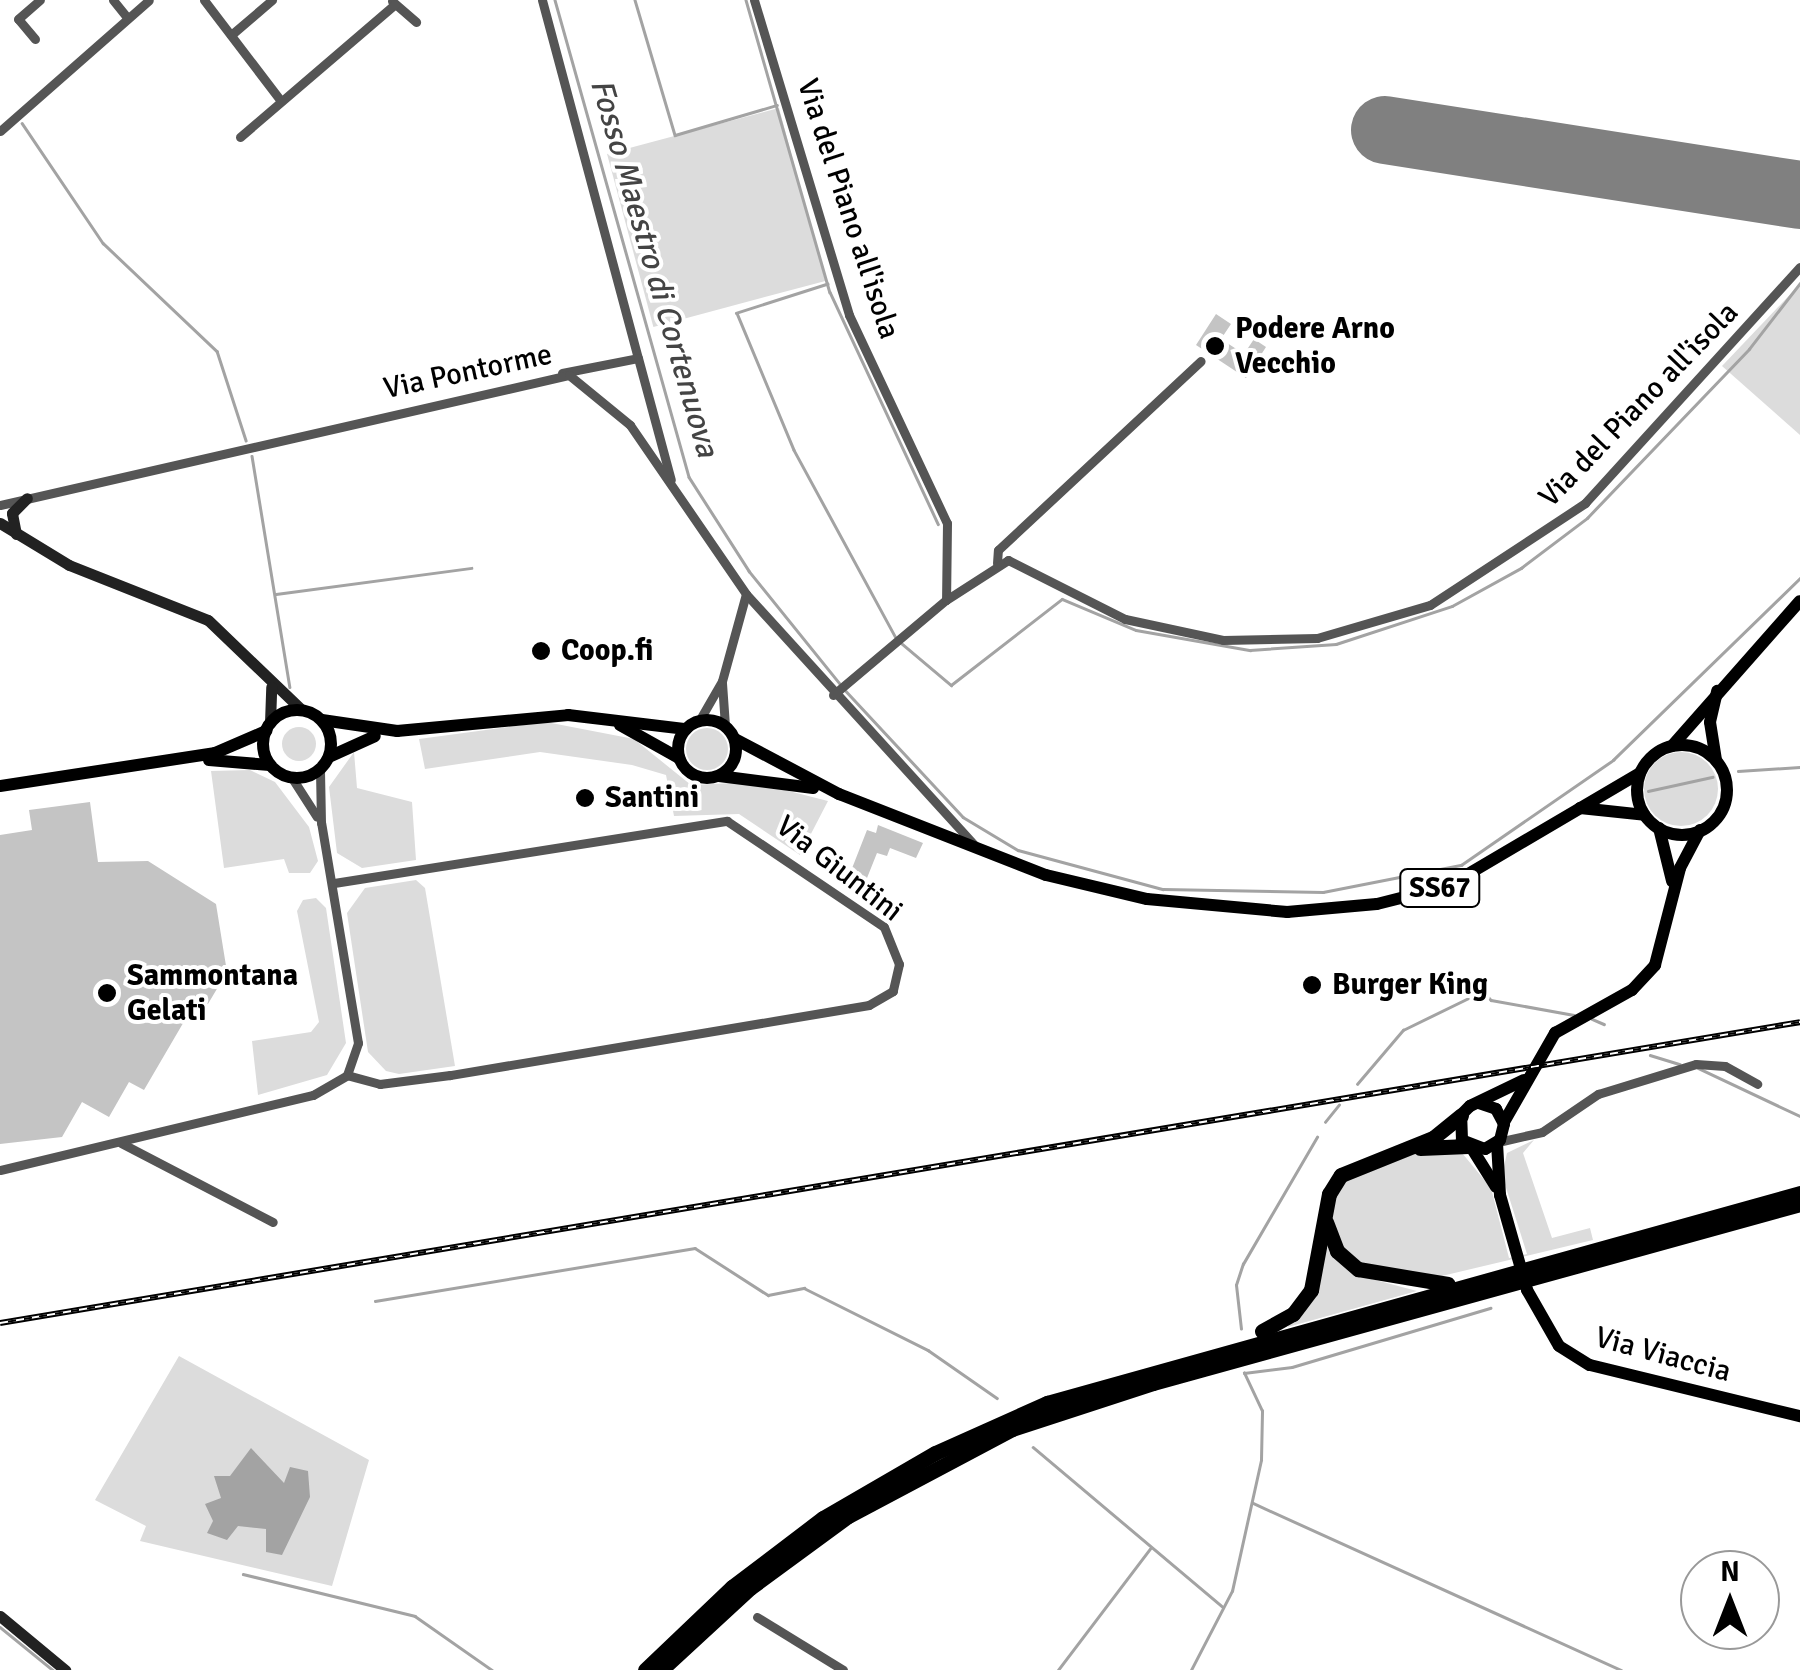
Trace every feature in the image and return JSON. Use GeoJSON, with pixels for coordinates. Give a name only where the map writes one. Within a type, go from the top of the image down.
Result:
{"type":"FeatureCollection","features":[{"type":"Feature","properties":{"kind":"highway"},"geometry":{"type":"LineString","coordinates":[[1218,1352],[1300,1307],[1314,1281],[1325,1218],[1341,1176],[1396,1152],[1461,1115]]}},
{"type":"Feature","properties":{"kind":"highway"},"geometry":{"type":"LineString","coordinates":[[1396,1152],[1470,1146]]}},
{"type":"Feature","properties":{"kind":"highway"},"geometry":{"type":"LineString","coordinates":[[645,1670],[763,1562],[898,1472],[1047,1402],[1800,1192]]}},
{"type":"Feature","properties":{"kind":"highway"},"geometry":{"type":"LineString","coordinates":[[661,1670],[832,1527],[1012,1430],[1153,1382],[1800,1204]]}},
{"type":"Feature","properties":{"kind":"highway"},"geometry":{"type":"LineString","coordinates":[[1325,1218],[1333,1246],[1358,1269],[1462,1286]]}},
{"type":"Feature","properties":{"kind":"main road","name":"SS67"},"geometry":{"type":"LineString","coordinates":[[977,848],[1120,894],[1286,912],[1377,904],[1448,886],[1640,773],[1672,746],[1718,686],[1800,601]]}},
{"type":"Feature","properties":{"kind":"main road"},"geometry":{"type":"LineString","coordinates":[[1500,1195],[1498,1142],[1524,1080],[1564,1025],[1641,982],[1668,935],[1672,899],[1700,830],[1724,805],[1710,722],[1718,686]]}},
{"type":"Feature","properties":{"kind":"main road"},"geometry":{"type":"LineString","coordinates":[[0,786],[172,762],[243,746],[268,727],[302,710],[322,720],[397,731]]}},
{"type":"Feature","properties":{"kind":"main road"},"geometry":{"type":"LineString","coordinates":[[172,762],[270,765],[292,778],[324,765],[346,744],[397,731],[547,714],[613,722],[725,726],[735,739],[840,794],[977,848]]}},
{"type":"Feature","properties":{"kind":"main road"},"geometry":{"type":"LineString","coordinates":[[322,720],[332,740],[324,765]]}},
{"type":"Feature","properties":{"kind":"main road"},"geometry":{"type":"LineString","coordinates":[[613,722],[679,758],[691,773],[840,794]]}},
{"type":"Feature","properties":{"kind":"main road"},"geometry":{"type":"LineString","coordinates":[[679,758],[692,725]]}},
{"type":"Feature","properties":{"kind":"main road"},"geometry":{"type":"LineString","coordinates":[[268,727],[270,765]]}},
{"type":"Feature","properties":{"kind":"main road"},"geometry":{"type":"LineString","coordinates":[[718,776],[732,764],[735,739]]}},
{"type":"Feature","properties":{"kind":"main road"},"geometry":{"type":"LineString","coordinates":[[1672,746],[1694,747],[1717,762]]}},
{"type":"Feature","properties":{"kind":"main road"},"geometry":{"type":"LineString","coordinates":[[1640,773],[1645,815],[1659,828],[1672,899]]}},
{"type":"Feature","properties":{"kind":"main road","name":"SS67"},"geometry":{"type":"LineString","coordinates":[[1573,810],[1612,806],[1645,815]]}},
{"type":"Feature","properties":{"kind":"main road"},"geometry":{"type":"LineString","coordinates":[[1659,828],[1700,830]]}},
{"type":"Feature","properties":{"kind":"main road"},"geometry":{"type":"LineString","coordinates":[[1500,1195],[1458,1129],[1461,1115],[1524,1080]]}},
{"type":"Feature","properties":{"kind":"main road"},"geometry":{"type":"LineString","coordinates":[[1479,1104],[1494,1107],[1504,1123]]}},
{"type":"Feature","properties":{"kind":"main road"},"geometry":{"type":"LineString","coordinates":[[1470,1146],[1498,1142]]}},
{"type":"Feature","properties":{"kind":"main road","name":"Via Viaccia"},"geometry":{"type":"LineString","coordinates":[[1500,1195],[1527,1290],[1550,1337],[1578,1360],[1800,1416]]}},
{"type":"Feature","properties":{"kind":"street"},"geometry":{"type":"LineString","coordinates":[[35,38],[18,19],[40,0]]}},
{"type":"Feature","properties":{"kind":"street"},"geometry":{"type":"LineString","coordinates":[[113,0],[127,17]]}},
{"type":"Feature","properties":{"kind":"street"},"geometry":{"type":"LineString","coordinates":[[0,131],[148,0]]}},
{"type":"Feature","properties":{"kind":"street"},"geometry":{"type":"LineString","coordinates":[[204,0],[281,101]]}},
{"type":"Feature","properties":{"kind":"street"},"geometry":{"type":"LineString","coordinates":[[231,35],[272,0]]}},
{"type":"Feature","properties":{"kind":"street"},"geometry":{"type":"LineString","coordinates":[[542,0],[673,488]]}},
{"type":"Feature","properties":{"kind":"street","name":"Via del Piano all'isola"},"geometry":{"type":"LineString","coordinates":[[754,0],[849,315],[947,524],[946,600]]}},
{"type":"Feature","properties":{"kind":"street"},"geometry":{"type":"LineString","coordinates":[[240,137],[393,2],[416,22]]}},
{"type":"Feature","properties":{"kind":"street","name":"Via del Piano all'isola"},"geometry":{"type":"LineString","coordinates":[[997,563],[1016,564],[1124,619],[1223,640],[1317,638],[1430,605],[1586,503],[1800,267]]}},
{"type":"Feature","properties":{"kind":"street"},"geometry":{"type":"LineString","coordinates":[[550,375],[638,358]]}},
{"type":"Feature","properties":{"kind":"street"},"geometry":{"type":"LineString","coordinates":[[840,690],[946,600],[997,563],[998,550],[1201,361]]}},
{"type":"Feature","properties":{"kind":"street","name":"Via Pontorme"},"geometry":{"type":"LineString","coordinates":[[0,506],[550,375],[569,375],[601,394],[673,488],[746,594],[840,690],[977,848]]}},
{"type":"Feature","properties":{"kind":"street"},"geometry":{"type":"LineString","coordinates":[[19,537],[11,516],[27,498]]}},
{"type":"Feature","properties":{"kind":"street"},"geometry":{"type":"LineString","coordinates":[[0,522],[68,564],[193,610],[240,644],[270,687],[302,710]]}},
{"type":"Feature","properties":{"kind":"street"},"geometry":{"type":"LineString","coordinates":[[692,725],[722,681],[746,594]]}},
{"type":"Feature","properties":{"kind":"street"},"geometry":{"type":"LineString","coordinates":[[722,681],[725,726]]}},
{"type":"Feature","properties":{"kind":"street"},"geometry":{"type":"LineString","coordinates":[[268,727],[270,687]]}},
{"type":"Feature","properties":{"kind":"street"},"geometry":{"type":"LineString","coordinates":[[0,1170],[324,1092],[347,1075],[358,1043],[321,824],[324,765]]}},
{"type":"Feature","properties":{"kind":"street"},"geometry":{"type":"LineString","coordinates":[[292,778],[321,824]]}},
{"type":"Feature","properties":{"kind":"street","name":"Via Giuntini"},"geometry":{"type":"LineString","coordinates":[[334,883],[727,821],[884,927],[900,964],[893,992],[869,1006],[380,1084],[347,1075]]}},
{"type":"Feature","properties":{"kind":"street"},"geometry":{"type":"LineString","coordinates":[[1498,1142],[1530,1136],[1598,1094],[1696,1064],[1725,1066],[1757,1084]]}},
{"type":"Feature","properties":{"kind":"street"},"geometry":{"type":"LineString","coordinates":[[1504,1123],[1530,1136]]}},
{"type":"Feature","properties":{"kind":"street"},"geometry":{"type":"LineString","coordinates":[[122,1142],[273,1222]]}},
{"type":"Feature","properties":{"kind":"street"},"geometry":{"type":"LineString","coordinates":[[0,1616],[64,1670]]}},
{"type":"Feature","properties":{"kind":"street"},"geometry":{"type":"LineString","coordinates":[[757,1617],[843,1670]]}},
{"type":"Feature","properties":{"kind":"shaded area"},"geometry":{"type":"Polygon","coordinates":[[[779,108],[825,281],[653,327],[607,154],[779,108]]]}},
{"type":"Feature","properties":{"kind":"shaded area"},"geometry":{"type":"Polygon","coordinates":[[[1800,284],[1800,435],[1722,366],[1800,284]]]}},
{"type":"Feature","properties":{"kind":"shaded area"},"geometry":{"type":"Polygon","coordinates":[[[546,722],[634,739],[691,785],[753,782],[828,801],[800,855],[739,814],[674,816],[666,775],[632,765],[540,752],[425,769],[419,739],[546,722]]]}},
{"type":"Feature","properties":{"kind":"shaded area"},"geometry":{"type":"Polygon","coordinates":[[[299,727],[311,732],[316,744],[311,756],[299,761],[287,756],[282,744],[287,732],[299,727]]]}},
{"type":"Feature","properties":{"kind":"shaded area"},"geometry":{"type":"Polygon","coordinates":[[[707,728],[722,734],[728,749],[722,764],[707,770],[692,764],[686,749],[692,734],[707,728]]]}},
{"type":"Feature","properties":{"kind":"shaded area"},"geometry":{"type":"Polygon","coordinates":[[[354,752],[357,788],[412,802],[416,860],[362,868],[337,853],[329,787],[354,752]]]}},
{"type":"Feature","properties":{"kind":"shaded area"},"geometry":{"type":"Polygon","coordinates":[[[1681,752],[1707,763],[1718,789],[1707,815],[1681,826],[1655,815],[1644,789],[1655,763],[1681,752]]]}},
{"type":"Feature","properties":{"kind":"shaded area"},"geometry":{"type":"Polygon","coordinates":[[[250,770],[275,782],[309,827],[318,861],[310,873],[289,873],[284,859],[224,868],[211,771],[250,770]]]}},
{"type":"Feature","properties":{"kind":"shaded area"},"geometry":{"type":"Polygon","coordinates":[[[416,880],[425,888],[455,1066],[399,1074],[386,1071],[368,1052],[347,913],[365,888],[416,880]]]}},
{"type":"Feature","properties":{"kind":"shaded area"},"geometry":{"type":"Polygon","coordinates":[[[316,898],[326,908],[346,1043],[327,1075],[258,1095],[252,1041],[311,1032],[319,1022],[297,911],[303,900],[316,898]]]}},
{"type":"Feature","properties":{"kind":"shaded area"},"geometry":{"type":"Polygon","coordinates":[[[1534,1140],[1523,1153],[1552,1238],[1590,1228],[1593,1240],[1425,1280],[1355,1264],[1332,1235],[1334,1201],[1347,1177],[1417,1153],[1462,1153],[1491,1188],[1509,1258],[1527,1254],[1502,1175],[1507,1153],[1534,1140]]]}},
{"type":"Feature","properties":{"kind":"shaded area"},"geometry":{"type":"Polygon","coordinates":[[[1325,1246],[1364,1277],[1417,1291],[1288,1327],[1325,1246]]]}},
{"type":"Feature","properties":{"kind":"shaded area"},"geometry":{"type":"Polygon","coordinates":[[[179,1356],[369,1460],[332,1586],[140,1541],[146,1526],[95,1500],[179,1356]]]}},
{"type":"Feature","properties":{"kind":"shaded area"},"geometry":{"type":"Polygon","coordinates":[[[251,1448],[284,1483],[290,1467],[308,1471],[310,1497],[282,1555],[266,1552],[266,1529],[238,1526],[227,1540],[207,1533],[213,1521],[205,1504],[221,1498],[214,1476],[230,1476],[251,1448]]]}},
{"type":"Feature","properties":{"kind":"building","name":"Podere Arno Vecchio"},"geometry":{"type":"Polygon","coordinates":[[[1216,314],[1231,324],[1221,339],[1244,354],[1254,339],[1266,347],[1246,378],[1196,345],[1216,314]]]}},
{"type":"Feature","properties":{"kind":"building","name":"Sammontana Gelati"},"geometry":{"type":"Polygon","coordinates":[[[90,802],[98,862],[148,861],[216,904],[227,972],[199,1019],[189,1013],[144,1090],[129,1082],[109,1117],[82,1102],[62,1137],[0,1144],[0,835],[32,830],[29,810],[90,802]]]}},
{"type":"Feature","properties":{"kind":"building"},"geometry":{"type":"Polygon","coordinates":[[[878,825],[923,843],[916,858],[890,848],[887,856],[877,853],[865,883],[849,876],[867,830],[876,833],[878,825]]]}},
{"type":"Feature","properties":{"kind":"waterway","name":"Fosso Maestro di Cortenuova"},"geometry":{"type":"LineString","coordinates":[[555,0],[689,477],[749,571],[841,685]]}},
{"type":"Feature","properties":{"kind":"waterway"},"geometry":{"type":"LineString","coordinates":[[635,0],[675,135],[777,105]]}},
{"type":"Feature","properties":{"kind":"waterway"},"geometry":{"type":"LineString","coordinates":[[746,0],[830,292],[938,524]]}},
{"type":"Feature","properties":{"kind":"waterway"},"geometry":{"type":"LineString","coordinates":[[22,123],[103,243],[217,351],[246,440]]}},
{"type":"Feature","properties":{"kind":"waterway"},"geometry":{"type":"LineString","coordinates":[[900,642],[951,685],[1062,599],[1136,630],[1250,650],[1336,644],[1452,606],[1521,568],[1587,518],[1749,349],[1800,283]]}},
{"type":"Feature","properties":{"kind":"waterway"},"geometry":{"type":"LineString","coordinates":[[828,284],[737,313],[794,450],[895,636]]}},
{"type":"Feature","properties":{"kind":"waterway"},"geometry":{"type":"LineString","coordinates":[[252,456],[290,687]]}},
{"type":"Feature","properties":{"kind":"waterway"},"geometry":{"type":"LineString","coordinates":[[276,594],[471,568]]}},
{"type":"Feature","properties":{"kind":"waterway","name":"Fosso Maestro di Cortenuova"},"geometry":{"type":"LineString","coordinates":[[846,691],[963,817],[1018,850],[1163,889],[1323,892],[1461,865],[1613,760],[1800,578]]}},
{"type":"Feature","properties":{"kind":"waterway"},"geometry":{"type":"LineString","coordinates":[[1738,771],[1800,767]]}},
{"type":"Feature","properties":{"kind":"waterway"},"geometry":{"type":"LineString","coordinates":[[1648,791],[1712,777]]}},
{"type":"Feature","properties":{"kind":"waterway"},"geometry":{"type":"LineString","coordinates":[[1357,1084],[1403,1030],[1483,991],[1491,1000],[1574,1015]]}},
{"type":"Feature","properties":{"kind":"waterway"},"geometry":{"type":"LineString","coordinates":[[1592,1019],[1604,1024]]}},
{"type":"Feature","properties":{"kind":"waterway"},"geometry":{"type":"LineString","coordinates":[[1650,1055],[1680,1064]]}},
{"type":"Feature","properties":{"kind":"waterway"},"geometry":{"type":"LineString","coordinates":[[1698,1068],[1800,1116]]}},
{"type":"Feature","properties":{"kind":"waterway"},"geometry":{"type":"LineString","coordinates":[[1325,1122],[1339,1105]]}},
{"type":"Feature","properties":{"kind":"waterway"},"geometry":{"type":"LineString","coordinates":[[1241,1329],[1236,1285],[1243,1264],[1317,1137]]}},
{"type":"Feature","properties":{"kind":"waterway"},"geometry":{"type":"LineString","coordinates":[[375,1301],[695,1248],[768,1295],[804,1288],[928,1350],[997,1398]]}},
{"type":"Feature","properties":{"kind":"waterway"},"geometry":{"type":"LineString","coordinates":[[1191,1670],[1232,1591],[1261,1460],[1262,1411],[1244,1373],[1292,1367],[1490,1308]]}},
{"type":"Feature","properties":{"kind":"waterway"},"geometry":{"type":"LineString","coordinates":[[1033,1447],[1222,1606]]}},
{"type":"Feature","properties":{"kind":"waterway"},"geometry":{"type":"LineString","coordinates":[[1253,1503],[1621,1670]]}},
{"type":"Feature","properties":{"kind":"waterway"},"geometry":{"type":"LineString","coordinates":[[1058,1670],[1150,1549]]}},
{"type":"Feature","properties":{"kind":"waterway"},"geometry":{"type":"LineString","coordinates":[[243,1574],[415,1616],[492,1670]]}},
{"type":"Feature","properties":{"kind":"waterway"},"geometry":{"type":"LineString","coordinates":[[0,1627],[53,1670]]}},
{"type":"Feature","properties":{"kind":"runway"},"geometry":{"type":"LineString","coordinates":[[1385,130],[1800,195]]}},
{"type":"Feature","properties":{"kind":"railway"},"geometry":{"type":"LineString","coordinates":[[0,1323],[1800,1022]]}},
{"type":"Feature","properties":{"kind":"place","name":"Podere Arno Vecchio"},"geometry":{"type":"Point","coordinates":[1215,346]}},
{"type":"Feature","properties":{"kind":"place","name":"Coop.fi"},"geometry":{"type":"Point","coordinates":[541,651]}},
{"type":"Feature","properties":{"kind":"place","name":"Santini"},"geometry":{"type":"Point","coordinates":[585,798]}},
{"type":"Feature","properties":{"kind":"place","name":"Burger King"},"geometry":{"type":"Point","coordinates":[1312,985]}},
{"type":"Feature","properties":{"kind":"place","name":"Sammontana Gelati"},"geometry":{"type":"Point","coordinates":[107,993]}}]}
